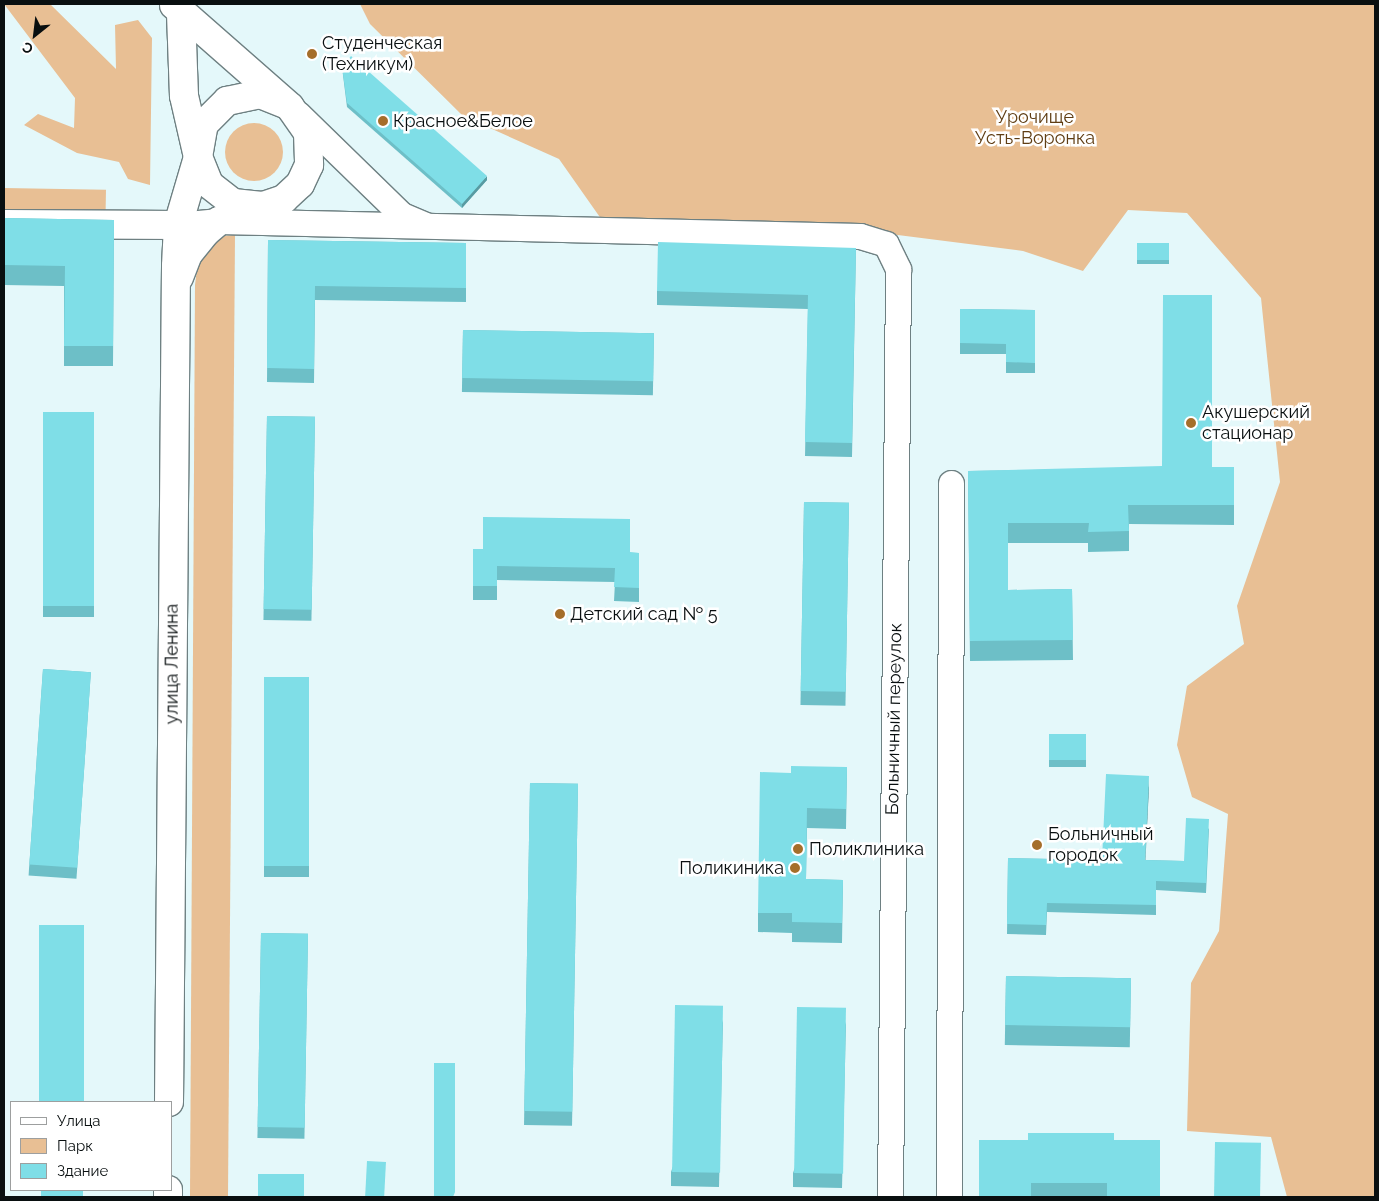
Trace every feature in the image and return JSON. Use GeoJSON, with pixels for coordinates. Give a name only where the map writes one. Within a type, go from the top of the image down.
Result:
{"type":"FeatureCollection","features":[{"type":"Feature","properties":{"kind":"main road"},"geometry":{"type":"LineString","coordinates":[[176,283],[188,254],[219,221],[263,206],[289,194],[309,165],[308,133],[290,107],[177,10]]}},
{"type":"Feature","properties":{"kind":"main road"},"geometry":{"type":"LineString","coordinates":[[177,10],[184,96],[198,157],[209,184],[233,203],[263,206]]}},
{"type":"Feature","properties":{"kind":"main road"},"geometry":{"type":"LineString","coordinates":[[198,157],[204,124],[227,101],[260,94],[290,107]]}},
{"type":"Feature","properties":{"kind":"main road","name":"улица Ленина"},"geometry":{"type":"LineString","coordinates":[[169,1101],[176,283],[178,225],[198,157]]}},
{"type":"Feature","properties":{"kind":"main road"},"geometry":{"type":"LineString","coordinates":[[4,224],[178,225]]}},
{"type":"Feature","properties":{"kind":"street"},"geometry":{"type":"LineString","coordinates":[[290,107],[402,215],[432,228]]}},
{"type":"Feature","properties":{"kind":"street"},"geometry":{"type":"LineString","coordinates":[[178,225],[219,221],[432,228]]}},
{"type":"Feature","properties":{"kind":"street","name":"Больничный переулок"},"geometry":{"type":"LineString","coordinates":[[432,228],[860,236],[886,244],[898,269],[890,1197]]}},
{"type":"Feature","properties":{"kind":"street"},"geometry":{"type":"LineString","coordinates":[[949,1197],[951,483]]}},
{"type":"Feature","properties":{"kind":"green space"},"geometry":{"type":"Polygon","coordinates":[[[4,4],[50,4],[116,69],[115,25],[138,20],[152,38],[150,185],[128,179],[119,162],[77,153],[24,125],[38,114],[74,128],[75,98],[4,4]]]}},
{"type":"Feature","properties":{"kind":"green space","name":"Урочище Усть-Воронка"},"geometry":{"type":"Polygon","coordinates":[[[360,4],[1375,4],[1375,1197],[1287,1197],[1271,1137],[1187,1131],[1191,983],[1219,931],[1228,814],[1192,797],[1177,745],[1187,686],[1244,644],[1237,606],[1280,482],[1261,298],[1187,213],[1128,210],[1083,271],[1023,251],[819,225],[604,223],[559,159],[463,116],[370,24],[360,4]]]}},
{"type":"Feature","properties":{"kind":"green space"},"geometry":{"type":"Polygon","coordinates":[[[254,123],[270,128],[278,136],[283,152],[278,168],[270,176],[254,181],[238,176],[230,168],[225,152],[230,136],[238,128],[254,123]]]}},
{"type":"Feature","properties":{"kind":"green space"},"geometry":{"type":"Polygon","coordinates":[[[4,188],[106,190],[106,212],[4,210],[4,188]]]}},
{"type":"Feature","properties":{"kind":"green space"},"geometry":{"type":"Polygon","coordinates":[[[235,235],[228,1197],[190,1197],[195,285],[198,260],[219,236],[235,235]]]}},
{"type":"Feature","properties":{"kind":"building"},"geometry":{"type":"Polygon","coordinates":[[[351,56],[487,176],[462,204],[347,103],[342,67],[351,56]]]}},
{"type":"Feature","properties":{"kind":"building"},"geometry":{"type":"Polygon","coordinates":[[[4,218],[114,220],[113,346],[64,346],[65,266],[4,265],[4,218]]]}},
{"type":"Feature","properties":{"kind":"building"},"geometry":{"type":"Polygon","coordinates":[[[268,240],[466,243],[466,288],[315,286],[314,369],[267,368],[268,240]]]}},
{"type":"Feature","properties":{"kind":"building"},"geometry":{"type":"Polygon","coordinates":[[[658,242],[856,248],[852,443],[805,442],[808,295],[657,291],[658,242]]]}},
{"type":"Feature","properties":{"kind":"building"},"geometry":{"type":"Polygon","coordinates":[[[1137,243],[1169,243],[1169,260],[1137,260],[1137,243]]]}},
{"type":"Feature","properties":{"kind":"building"},"geometry":{"type":"Polygon","coordinates":[[[1163,295],[1212,295],[1212,467],[1234,467],[1234,505],[1128,505],[1129,531],[1088,532],[1089,523],[1008,523],[1008,590],[1072,589],[1073,640],[970,641],[968,471],[1162,466],[1163,295]]]}},
{"type":"Feature","properties":{"kind":"building"},"geometry":{"type":"Polygon","coordinates":[[[960,309],[1035,310],[1035,363],[1006,362],[1006,344],[960,343],[960,309]]]}},
{"type":"Feature","properties":{"kind":"building"},"geometry":{"type":"Polygon","coordinates":[[[463,330],[654,333],[653,381],[462,378],[463,330]]]}},
{"type":"Feature","properties":{"kind":"building"},"geometry":{"type":"Polygon","coordinates":[[[43,412],[94,412],[94,606],[43,606],[43,412]]]}},
{"type":"Feature","properties":{"kind":"building"},"geometry":{"type":"Polygon","coordinates":[[[267,416],[315,417],[312,610],[264,609],[267,416]]]}},
{"type":"Feature","properties":{"kind":"building"},"geometry":{"type":"Polygon","coordinates":[[[804,502],[849,503],[846,692],[801,691],[804,502]]]}},
{"type":"Feature","properties":{"kind":"building"},"geometry":{"type":"Polygon","coordinates":[[[483,517],[630,519],[630,552],[639,553],[639,588],[614,587],[615,568],[497,566],[497,586],[473,586],[473,549],[483,549],[483,517]]]}},
{"type":"Feature","properties":{"kind":"building"},"geometry":{"type":"Polygon","coordinates":[[[43,669],[91,672],[77,868],[29,865],[43,669]]]}},
{"type":"Feature","properties":{"kind":"building"},"geometry":{"type":"Polygon","coordinates":[[[264,677],[309,677],[309,866],[264,866],[264,677]]]}},
{"type":"Feature","properties":{"kind":"building"},"geometry":{"type":"Polygon","coordinates":[[[1049,734],[1086,734],[1086,760],[1049,760],[1049,734]]]}},
{"type":"Feature","properties":{"kind":"building"},"geometry":{"type":"Polygon","coordinates":[[[791,766],[847,767],[846,809],[807,808],[806,879],[843,880],[842,923],[792,922],[792,913],[758,913],[760,772],[791,773],[791,766]]]}},
{"type":"Feature","properties":{"kind":"building"},"geometry":{"type":"Polygon","coordinates":[[[1106,774],[1149,776],[1145,860],[1184,861],[1186,818],[1209,819],[1206,883],[1156,881],[1156,905],[1047,903],[1046,925],[1007,924],[1008,858],[1102,860],[1106,774]]]}},
{"type":"Feature","properties":{"kind":"building"},"geometry":{"type":"Polygon","coordinates":[[[530,783],[578,784],[572,1112],[524,1111],[530,783]]]}},
{"type":"Feature","properties":{"kind":"building"},"geometry":{"type":"Polygon","coordinates":[[[39,925],[84,925],[84,1101],[39,1101],[39,925]]]}},
{"type":"Feature","properties":{"kind":"building"},"geometry":{"type":"Polygon","coordinates":[[[261,933],[308,934],[305,1128],[258,1127],[261,933]]]}},
{"type":"Feature","properties":{"kind":"building"},"geometry":{"type":"Polygon","coordinates":[[[1006,976],[1131,978],[1130,1027],[1005,1025],[1006,976]]]}},
{"type":"Feature","properties":{"kind":"building"},"geometry":{"type":"Polygon","coordinates":[[[675,1005],[723,1006],[720,1173],[672,1172],[675,1005]]]}},
{"type":"Feature","properties":{"kind":"building"},"geometry":{"type":"Polygon","coordinates":[[[797,1007],[846,1008],[843,1174],[794,1173],[797,1007]]]}},
{"type":"Feature","properties":{"kind":"building"},"geometry":{"type":"Polygon","coordinates":[[[434,1063],[455,1063],[455,1192],[453,1197],[434,1197],[434,1063]]]}},
{"type":"Feature","properties":{"kind":"building"},"geometry":{"type":"Polygon","coordinates":[[[1028,1133],[1114,1133],[1114,1140],[1160,1140],[1160,1197],[1107,1197],[1107,1183],[1031,1183],[1031,1197],[979,1197],[979,1140],[1028,1140],[1028,1133]]]}},
{"type":"Feature","properties":{"kind":"building"},"geometry":{"type":"Polygon","coordinates":[[[1215,1142],[1261,1143],[1260,1197],[1214,1197],[1215,1142]]]}},
{"type":"Feature","properties":{"kind":"building"},"geometry":{"type":"Polygon","coordinates":[[[367,1161],[386,1162],[384,1197],[365,1197],[367,1161]]]}},
{"type":"Feature","properties":{"kind":"building"},"geometry":{"type":"Polygon","coordinates":[[[258,1174],[304,1174],[304,1197],[258,1197],[258,1174]]]}},
{"type":"Feature","properties":{"kind":"building"},"geometry":{"type":"Polygon","coordinates":[[[41,1191],[83,1191],[83,1197],[41,1197],[41,1191]]]}},
{"type":"Feature","properties":{"kind":"place","name":"Студенческая (Техникум)"},"geometry":{"type":"Point","coordinates":[312,54]}},
{"type":"Feature","properties":{"kind":"place","name":"Красное&Белое"},"geometry":{"type":"Point","coordinates":[383,121]}},
{"type":"Feature","properties":{"kind":"place","name":"Акушерский стационар"},"geometry":{"type":"Point","coordinates":[1191,423]}},
{"type":"Feature","properties":{"kind":"place","name":"Детский сад № 5"},"geometry":{"type":"Point","coordinates":[560,614]}},
{"type":"Feature","properties":{"kind":"place","name":"Больничный городок"},"geometry":{"type":"Point","coordinates":[1037,845]}},
{"type":"Feature","properties":{"kind":"place","name":"Поликлиника"},"geometry":{"type":"Point","coordinates":[798,849]}},
{"type":"Feature","properties":{"kind":"place","name":"Поликиника"},"geometry":{"type":"Point","coordinates":[795,868]}}]}
